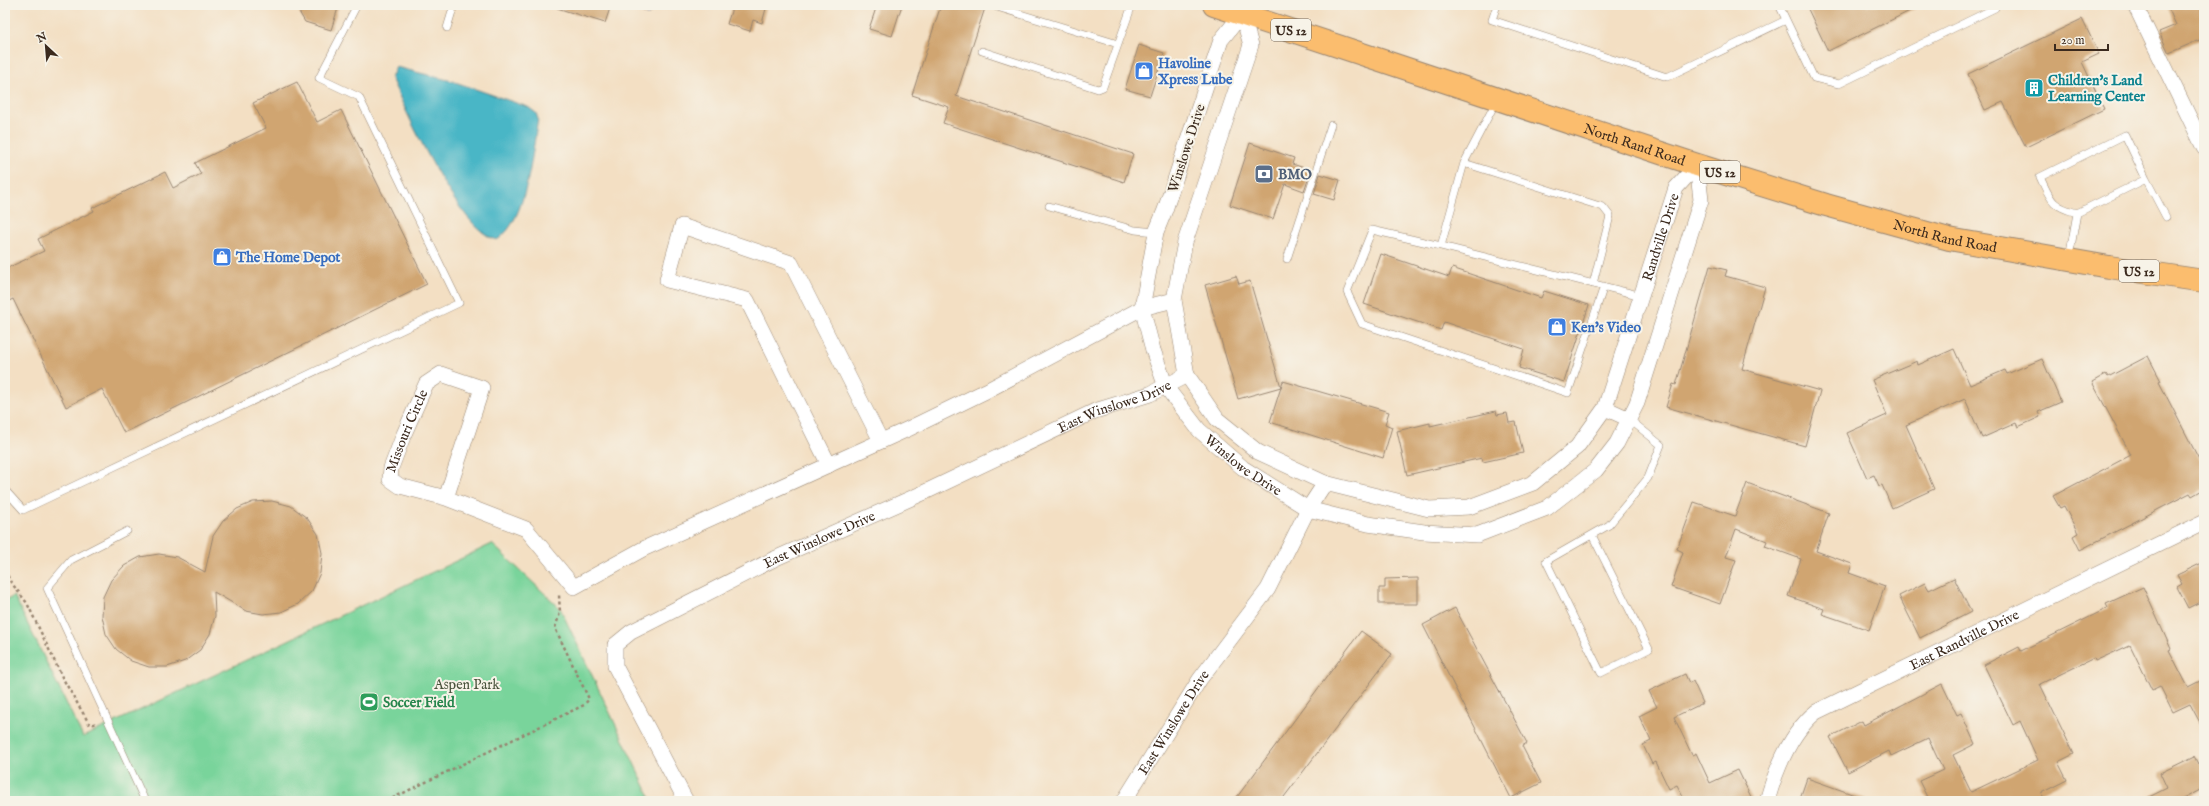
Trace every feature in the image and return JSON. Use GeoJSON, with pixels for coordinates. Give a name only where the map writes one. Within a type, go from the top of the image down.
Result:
{"type":"FeatureCollection","features":[{"type":"Feature","properties":{"kind":"main road","name":"North Rand Road"},"geometry":{"type":"LineString","coordinates":[[1214,5],[1244,10],[1697,165],[1826,205],[1949,239],[2068,260],[2204,281]]}},
{"type":"Feature","properties":{"kind":"street"},"geometry":{"type":"LineString","coordinates":[[2135,5],[2204,148]]}},
{"type":"Feature","properties":{"kind":"street","name":"Winslowe Drive"},"geometry":{"type":"LineString","coordinates":[[1244,10],[1221,40],[1165,210],[1156,232],[1142,308],[1153,350],[1166,387],[1199,430],[1243,468],[1308,509],[1368,524],[1424,532],[1477,535]]}},
{"type":"Feature","properties":{"kind":"street","name":"Winslowe Drive"},"geometry":{"type":"LineString","coordinates":[[1244,10],[1251,45],[1185,242],[1174,300],[1187,375],[1217,419],[1258,452],[1325,483],[1429,509],[1469,507]]}},
{"type":"Feature","properties":{"kind":"street","name":"Randville Drive"},"geometry":{"type":"LineString","coordinates":[[1469,507],[1533,483],[1577,447],[1604,408],[1642,296],[1676,188],[1697,165]]}},
{"type":"Feature","properties":{"kind":"street","name":"Randville Drive"},"geometry":{"type":"LineString","coordinates":[[1477,535],[1547,508],[1596,470],[1617,442],[1637,403],[1701,200],[1697,165]]}},
{"type":"Feature","properties":{"kind":"street"},"geometry":{"type":"LineString","coordinates":[[829,465],[747,300],[667,280],[682,226],[791,263],[881,441]]}},
{"type":"Feature","properties":{"kind":"street"},"geometry":{"type":"LineString","coordinates":[[446,498],[526,529],[574,587],[642,549],[829,465],[986,391],[1142,308],[1174,300]]}},
{"type":"Feature","properties":{"kind":"street","name":"Missouri Circle"},"geometry":{"type":"LineString","coordinates":[[441,374],[482,388],[446,498],[400,486],[390,480],[392,468],[404,434],[426,384],[441,374]]}},
{"type":"Feature","properties":{"kind":"street","name":"East Winslowe Drive"},"geometry":{"type":"LineString","coordinates":[[686,801],[615,666],[615,646],[630,632],[774,559],[923,493],[1095,411],[1166,387],[1187,375]]}},
{"type":"Feature","properties":{"kind":"street"},"geometry":{"type":"LineString","coordinates":[[1604,408],[1629,419]]}},
{"type":"Feature","properties":{"kind":"street","name":"East Winslowe Drive"},"geometry":{"type":"LineString","coordinates":[[1124,801],[1200,679],[1268,589],[1308,509],[1325,483]]}},
{"type":"Feature","properties":{"kind":"street","name":"East Randville Drive"},"geometry":{"type":"LineString","coordinates":[[1767,801],[1778,768],[1803,723],[1816,712],[2204,522]]}},
{"type":"Feature","properties":{"kind":"lane"},"geometry":{"type":"LineString","coordinates":[[5,490],[23,510],[460,303],[359,97],[318,78],[357,5]]}},
{"type":"Feature","properties":{"kind":"lane"},"geometry":{"type":"LineString","coordinates":[[446,28],[454,5]]}},
{"type":"Feature","properties":{"kind":"lane"},"geometry":{"type":"LineString","coordinates":[[638,5],[648,8],[650,5]]}},
{"type":"Feature","properties":{"kind":"lane"},"geometry":{"type":"LineString","coordinates":[[982,51],[1098,89],[1103,87],[1132,5]]}},
{"type":"Feature","properties":{"kind":"lane"},"geometry":{"type":"LineString","coordinates":[[1497,5],[1492,20],[1667,77],[1786,20]]}},
{"type":"Feature","properties":{"kind":"lane"},"geometry":{"type":"LineString","coordinates":[[1779,5],[1814,78],[1839,84],[1995,8],[1995,5]]}},
{"type":"Feature","properties":{"kind":"lane"},"geometry":{"type":"LineString","coordinates":[[997,7],[1118,44]]}},
{"type":"Feature","properties":{"kind":"lane"},"geometry":{"type":"LineString","coordinates":[[1441,246],[1464,163],[1498,98]]}},
{"type":"Feature","properties":{"kind":"lane"},"geometry":{"type":"LineString","coordinates":[[1287,259],[1331,125]]}},
{"type":"Feature","properties":{"kind":"lane"},"geometry":{"type":"LineString","coordinates":[[2146,179],[2077,213],[2060,208],[2051,200],[2040,177],[2125,135],[2166,217]]}},
{"type":"Feature","properties":{"kind":"lane"},"geometry":{"type":"LineString","coordinates":[[1464,163],[1603,207],[1610,216],[1593,284]]}},
{"type":"Feature","properties":{"kind":"lane"},"geometry":{"type":"LineString","coordinates":[[1049,206],[1135,230],[1156,232]]}},
{"type":"Feature","properties":{"kind":"lane"},"geometry":{"type":"LineString","coordinates":[[2068,260],[2077,213]]}},
{"type":"Feature","properties":{"kind":"lane"},"geometry":{"type":"LineString","coordinates":[[1604,286],[1568,393],[1362,324],[1347,292],[1372,230],[1441,246],[1604,286],[1642,296]]}},
{"type":"Feature","properties":{"kind":"lane"},"geometry":{"type":"LineString","coordinates":[[1592,535],[1649,649],[1601,673],[1546,561],[1609,525],[1648,478],[1662,446],[1629,419]]}},
{"type":"Feature","properties":{"kind":"lane"},"geometry":{"type":"LineString","coordinates":[[127,531],[71,560],[47,588],[145,801]]}},
{"type":"Feature","properties":{"kind":"path"},"geometry":{"type":"LineString","coordinates":[[5,570],[10,582],[27,603],[62,677],[90,724],[108,721]]}},
{"type":"Feature","properties":{"kind":"path"},"geometry":{"type":"LineString","coordinates":[[387,801],[584,705],[589,699],[555,628],[560,613],[559,595],[571,584]]}},
{"type":"Feature","properties":{"kind":"green space","name":"Aspen Park"},"geometry":{"type":"Polygon","coordinates":[[[492,544],[560,608],[652,801],[5,801],[5,601],[14,596],[83,737],[492,544]]]}},
{"type":"Feature","properties":{"kind":"water"},"geometry":{"type":"Polygon","coordinates":[[[396,67],[452,81],[528,107],[536,113],[538,119],[530,167],[522,202],[507,231],[497,240],[482,232],[466,216],[436,169],[409,118],[391,78],[396,67]]]}},
{"type":"Feature","properties":{"kind":"building"},"geometry":{"type":"Polygon","coordinates":[[[295,5],[339,5],[331,30],[305,22],[295,5]]]}},
{"type":"Feature","properties":{"kind":"building"},"geometry":{"type":"Polygon","coordinates":[[[558,5],[611,5],[605,23],[557,8],[558,5]]]}},
{"type":"Feature","properties":{"kind":"building"},"geometry":{"type":"Polygon","coordinates":[[[733,5],[767,5],[762,23],[753,20],[750,31],[727,24],[733,5]]]}},
{"type":"Feature","properties":{"kind":"building"},"geometry":{"type":"Polygon","coordinates":[[[877,5],[902,5],[892,36],[869,29],[877,5]]]}},
{"type":"Feature","properties":{"kind":"building"},"geometry":{"type":"Polygon","coordinates":[[[941,5],[986,5],[956,96],[1133,154],[1124,182],[943,123],[949,107],[912,95],[941,5]]]}},
{"type":"Feature","properties":{"kind":"building"},"geometry":{"type":"Polygon","coordinates":[[[1806,5],[1922,5],[1828,51],[1806,5]]]}},
{"type":"Feature","properties":{"kind":"building"},"geometry":{"type":"Polygon","coordinates":[[[2167,5],[2204,5],[2204,38],[2169,53],[2159,32],[2176,25],[2167,5]]]}},
{"type":"Feature","properties":{"kind":"building","name":"Children's Land Learning Center"},"geometry":{"type":"Polygon","coordinates":[[[2082,19],[2099,54],[2082,62],[2104,109],[2026,147],[2003,102],[1985,110],[1968,74],[2082,19]]]}},
{"type":"Feature","properties":{"kind":"building","name":"Havoline Xpress Lube"},"geometry":{"type":"Polygon","coordinates":[[[1139,45],[1164,53],[1150,96],[1125,89],[1139,45]]]}},
{"type":"Feature","properties":{"kind":"building","name":"The Home Depot"},"geometry":{"type":"Polygon","coordinates":[[[297,82],[317,122],[341,110],[427,284],[124,433],[102,389],[66,407],[13,299],[5,303],[5,269],[44,251],[38,239],[94,211],[92,208],[165,172],[173,188],[201,174],[195,163],[266,128],[253,103],[297,82]]]}},
{"type":"Feature","properties":{"kind":"building","name":"BMO"},"geometry":{"type":"Polygon","coordinates":[[[1250,143],[1294,158],[1292,164],[1311,170],[1304,191],[1285,184],[1273,219],[1230,205],[1250,143]]]}},
{"type":"Feature","properties":{"kind":"building"},"geometry":{"type":"Polygon","coordinates":[[[1320,174],[1340,180],[1334,200],[1314,194],[1320,174]]]}},
{"type":"Feature","properties":{"kind":"building"},"geometry":{"type":"Polygon","coordinates":[[[1381,254],[1449,277],[1452,268],[1541,298],[1544,291],[1589,305],[1564,382],[1519,368],[1524,349],[1444,322],[1441,330],[1364,304],[1381,254]]]}},
{"type":"Feature","properties":{"kind":"building"},"geometry":{"type":"Polygon","coordinates":[[[1710,266],[1727,270],[1725,276],[1765,287],[1742,369],[1820,391],[1805,446],[1666,407],[1673,384],[1676,385],[1710,266]]]}},
{"type":"Feature","properties":{"kind":"building"},"geometry":{"type":"Polygon","coordinates":[[[1236,276],[1239,284],[1250,281],[1281,387],[1238,399],[1205,285],[1236,276]]]}},
{"type":"Feature","properties":{"kind":"building"},"geometry":{"type":"Polygon","coordinates":[[[1954,349],[1970,385],[2005,370],[2007,374],[2042,359],[2061,402],[2038,412],[2040,417],[2018,427],[2016,423],[1982,438],[1965,399],[1906,425],[1934,489],[1892,508],[1882,485],[1879,486],[1874,475],[1867,478],[1847,433],[1887,415],[1872,380],[1917,361],[1918,365],[1954,349]]]}},
{"type":"Feature","properties":{"kind":"building"},"geometry":{"type":"Polygon","coordinates":[[[2148,356],[2161,381],[2159,382],[2204,469],[2204,489],[2192,496],[2190,493],[2080,550],[2073,536],[2078,533],[2064,506],[2060,508],[2053,496],[2131,455],[2092,382],[2106,374],[2108,377],[2148,356]]]}},
{"type":"Feature","properties":{"kind":"building"},"geometry":{"type":"Polygon","coordinates":[[[1283,381],[1389,412],[1385,424],[1392,427],[1383,458],[1270,422],[1283,381]]]}},
{"type":"Feature","properties":{"kind":"building"},"geometry":{"type":"Polygon","coordinates":[[[1496,411],[1497,415],[1507,413],[1509,423],[1516,422],[1523,453],[1483,462],[1482,458],[1407,475],[1397,431],[1430,423],[1430,426],[1496,411]]]}},
{"type":"Feature","properties":{"kind":"building"},"geometry":{"type":"Polygon","coordinates":[[[1747,483],[1829,513],[1816,551],[1852,564],[1849,573],[1885,586],[1869,630],[1822,614],[1824,609],[1788,596],[1801,559],[1765,546],[1767,541],[1736,529],[1726,557],[1736,560],[1720,604],[1671,587],[1683,552],[1677,549],[1694,502],[1735,516],[1747,483]]]}},
{"type":"Feature","properties":{"kind":"building"},"geometry":{"type":"Polygon","coordinates":[[[272,501],[291,506],[307,518],[318,534],[322,553],[320,573],[312,591],[298,604],[281,612],[263,614],[246,611],[214,592],[215,616],[210,634],[200,650],[185,661],[167,667],[149,667],[131,661],[116,649],[106,634],[102,616],[103,597],[111,580],[124,566],[140,557],[159,554],[177,557],[205,572],[213,536],[223,521],[237,509],[253,502],[272,501]]]}},
{"type":"Feature","properties":{"kind":"building"},"geometry":{"type":"Polygon","coordinates":[[[2204,562],[2204,600],[2188,608],[2177,587],[2182,584],[2177,575],[2204,562]]]}},
{"type":"Feature","properties":{"kind":"building"},"geometry":{"type":"Polygon","coordinates":[[[1418,578],[1418,604],[1379,604],[1379,588],[1385,588],[1385,579],[1418,578]]]}},
{"type":"Feature","properties":{"kind":"building"},"geometry":{"type":"Polygon","coordinates":[[[1954,578],[1971,612],[1920,638],[1899,596],[1925,583],[1929,590],[1954,578]]]}},
{"type":"Feature","properties":{"kind":"building"},"geometry":{"type":"Polygon","coordinates":[[[2143,587],[2171,649],[2169,650],[2188,687],[2204,679],[2204,730],[2190,704],[2173,712],[2160,686],[2152,690],[2130,645],[2095,661],[2094,658],[2040,684],[2074,754],[2058,762],[2067,780],[2041,793],[2045,801],[1929,801],[1919,781],[1943,770],[1928,738],[1891,756],[1889,751],[1848,772],[1830,737],[1862,721],[1864,725],[1942,684],[1957,715],[1961,713],[1975,744],[1953,755],[1971,792],[2038,760],[2020,721],[2013,725],[1984,665],[2019,647],[2021,651],[2108,608],[2106,604],[2143,587]]]}},
{"type":"Feature","properties":{"kind":"building"},"geometry":{"type":"Polygon","coordinates":[[[1455,608],[1527,743],[1522,746],[1541,783],[1511,798],[1423,625],[1455,608]]]}},
{"type":"Feature","properties":{"kind":"building"},"geometry":{"type":"Polygon","coordinates":[[[1361,631],[1392,654],[1281,801],[1234,801],[1361,631]]]}},
{"type":"Feature","properties":{"kind":"building"},"geometry":{"type":"Polygon","coordinates":[[[1685,674],[1689,683],[1693,681],[1703,703],[1674,717],[1692,755],[1696,753],[1710,783],[1738,770],[1753,801],[1685,801],[1677,785],[1669,789],[1656,762],[1652,764],[1643,745],[1651,741],[1639,716],[1657,707],[1649,691],[1685,674]]]}},
{"type":"Feature","properties":{"kind":"building"},"geometry":{"type":"Polygon","coordinates":[[[2195,756],[2199,764],[2204,762],[2204,788],[2179,801],[2141,801],[2167,788],[2160,773],[2195,756]]]}},
{"type":"Feature","properties":{"kind":"building"},"geometry":{"type":"Polygon","coordinates":[[[1807,778],[1866,799],[1865,801],[1799,801],[1807,778]]]}},
{"type":"Feature","properties":{"kind":"place","name":"Havoline Xpress Lube"},"geometry":{"type":"Point","coordinates":[1144,71]}},
{"type":"Feature","properties":{"kind":"place","name":"Children's Land Learning Center"},"geometry":{"type":"Point","coordinates":[2034,88]}},
{"type":"Feature","properties":{"kind":"place","name":"BMO"},"geometry":{"type":"Point","coordinates":[1264,174]}},
{"type":"Feature","properties":{"kind":"place","name":"The Home Depot"},"geometry":{"type":"Point","coordinates":[222,257]}},
{"type":"Feature","properties":{"kind":"place","name":"Ken's Video"},"geometry":{"type":"Point","coordinates":[1557,327]}},
{"type":"Feature","properties":{"kind":"place","name":"Soccer Field"},"geometry":{"type":"Point","coordinates":[369,702]}}]}
